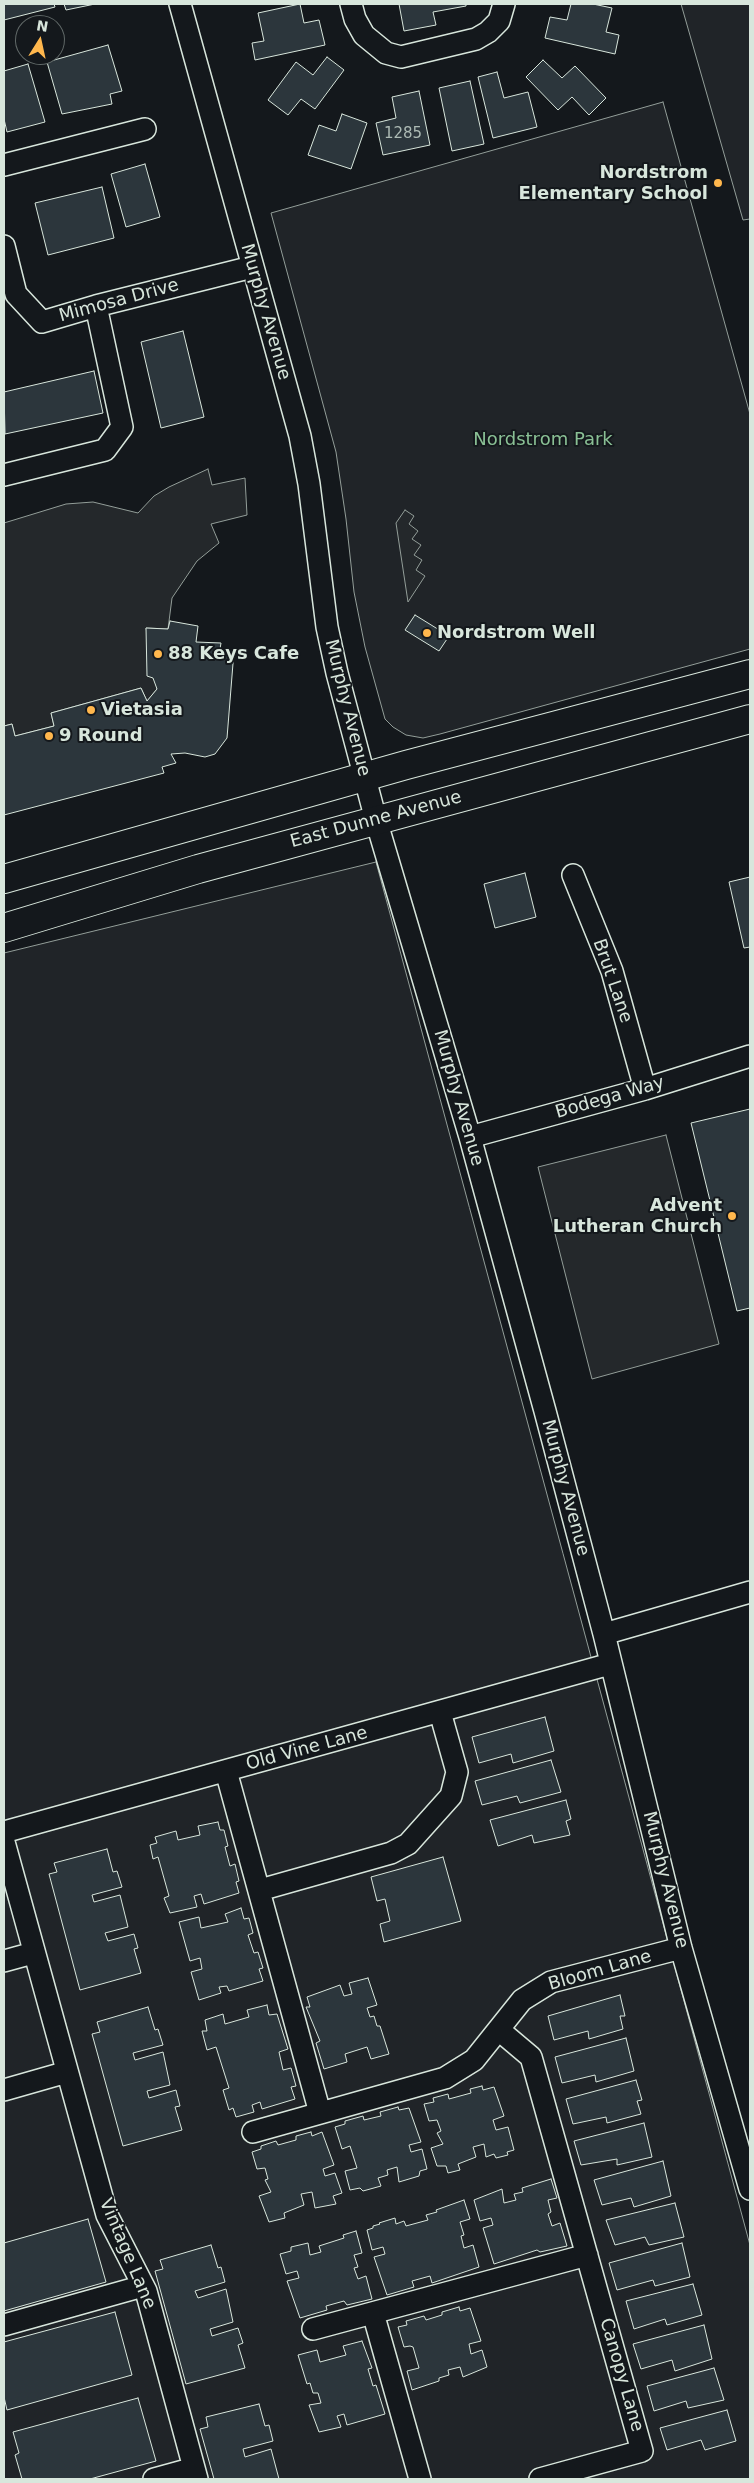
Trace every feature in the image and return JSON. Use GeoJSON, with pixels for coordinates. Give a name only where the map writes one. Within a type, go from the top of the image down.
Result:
{"type":"FeatureCollection","features":[{"type":"Feature","properties":{"kind":"main road"},"geometry":{"type":"LineString","coordinates":[[4,879],[365,777],[750,674]]}},
{"type":"Feature","properties":{"kind":"main road","name":"East Dunne Avenue"},"geometry":{"type":"LineString","coordinates":[[4,928],[198,870],[376,820],[750,719]]}},
{"type":"Feature","properties":{"kind":"street","name":"Murphy Avenue"},"geometry":{"type":"LineString","coordinates":[[180,4],[300,436],[309,484],[327,627],[376,820],[470,1137],[604,1634],[681,1948],[750,2189]]}},
{"type":"Feature","properties":{"kind":"street"},"geometry":{"type":"LineString","coordinates":[[351,4],[355,19],[364,35],[386,53],[401,56],[476,39],[488,32],[499,21],[504,4]]}},
{"type":"Feature","properties":{"kind":"street"},"geometry":{"type":"LineString","coordinates":[[4,165],[145,129]]}},
{"type":"Feature","properties":{"kind":"street","name":"Mimosa Drive"},"geometry":{"type":"LineString","coordinates":[[4,246],[16,294],[42,322],[96,306],[252,266]]}},
{"type":"Feature","properties":{"kind":"street"},"geometry":{"type":"LineString","coordinates":[[4,475],[105,450],[122,427],[96,306]]}},
{"type":"Feature","properties":{"kind":"street","name":"Brut Lane"},"geometry":{"type":"LineString","coordinates":[[573,875],[612,971],[645,1089]]}},
{"type":"Feature","properties":{"kind":"street","name":"Bodega Way"},"geometry":{"type":"LineString","coordinates":[[470,1137],[645,1089],[750,1056]]}},
{"type":"Feature","properties":{"kind":"street"},"geometry":{"type":"LineString","coordinates":[[604,1634],[750,1592]]}},
{"type":"Feature","properties":{"kind":"street","name":"Old Vine Lane"},"geometry":{"type":"LineString","coordinates":[[4,1832],[440,1712],[561,1676],[610,1664]]}},
{"type":"Feature","properties":{"kind":"street"},"geometry":{"type":"LineString","coordinates":[[260,1890],[391,1853],[408,1844],[450,1796],[456,1772],[440,1712]]}},
{"type":"Feature","properties":{"kind":"street"},"geometry":{"type":"LineString","coordinates":[[226,1771],[320,2113]]}},
{"type":"Feature","properties":{"kind":"street","name":"Vintage Lane"},"geometry":{"type":"LineString","coordinates":[[4,1842],[33,1953],[107,2215],[143,2286],[195,2474],[154,2479]]}},
{"type":"Feature","properties":{"kind":"street","name":"Bloom Lane"},"geometry":{"type":"LineString","coordinates":[[254,2132],[445,2078],[474,2060],[522,2000],[551,1982],[681,1948]]}},
{"type":"Feature","properties":{"kind":"street"},"geometry":{"type":"LineString","coordinates":[[4,1961],[33,1953]]}},
{"type":"Feature","properties":{"kind":"street","name":"Canopy Lane"},"geometry":{"type":"LineString","coordinates":[[499,2030],[531,2057],[642,2451],[540,2479]]}},
{"type":"Feature","properties":{"kind":"street"},"geometry":{"type":"LineString","coordinates":[[4,2090],[67,2072]]}},
{"type":"Feature","properties":{"kind":"street"},"geometry":{"type":"LineString","coordinates":[[313,2329],[587,2255]]}},
{"type":"Feature","properties":{"kind":"street"},"geometry":{"type":"LineString","coordinates":[[4,2325],[143,2286]]}},
{"type":"Feature","properties":{"kind":"street"},"geometry":{"type":"LineString","coordinates":[[373,2313],[420,2479]]}},
{"type":"Feature","properties":{"kind":"green space"},"geometry":{"type":"Polygon","coordinates":[[[681,4],[750,4],[750,219],[743,220],[681,4]]]}},
{"type":"Feature","properties":{"kind":"green space","name":"Nordstrom Park"},"geometry":{"type":"Polygon","coordinates":[[[663,102],[750,414],[750,649],[440,734],[423,738],[406,735],[393,727],[385,719],[365,647],[354,592],[336,452],[271,213],[663,102]]]}},
{"type":"Feature","properties":{"kind":"green space"},"geometry":{"type":"Polygon","coordinates":[[[376,862],[750,2245],[750,2479],[4,2479],[4,953],[376,862]]]}},
{"type":"Feature","properties":{"kind":"shaded area"},"geometry":{"type":"Polygon","coordinates":[[[208,469],[212,485],[245,478],[247,515],[211,524],[219,543],[197,561],[172,598],[168,629],[146,628],[157,689],[147,701],[141,688],[51,713],[54,726],[15,736],[12,724],[4,726],[4,523],[66,504],[93,502],[138,513],[154,496],[208,469]]]}},
{"type":"Feature","properties":{"kind":"shaded area"},"geometry":{"type":"Polygon","coordinates":[[[405,510],[414,516],[409,524],[418,531],[412,539],[421,545],[414,555],[422,560],[416,570],[425,576],[408,602],[396,523],[405,510]]]}},
{"type":"Feature","properties":{"kind":"shaded area"},"geometry":{"type":"Polygon","coordinates":[[[666,1135],[719,1344],[592,1379],[538,1167],[666,1135]]]}},
{"type":"Feature","properties":{"kind":"building"},"geometry":{"type":"Polygon","coordinates":[[[4,4],[54,4],[55,7],[24,15],[15,15],[15,17],[4,20],[4,4]]]}},
{"type":"Feature","properties":{"kind":"building"},"geometry":{"type":"Polygon","coordinates":[[[64,4],[95,4],[66,10],[64,4]]]}},
{"type":"Feature","properties":{"kind":"building"},"geometry":{"type":"Polygon","coordinates":[[[300,4],[304,23],[319,20],[325,45],[255,60],[252,43],[264,41],[258,13],[300,4]]]}},
{"type":"Feature","properties":{"kind":"building"},"geometry":{"type":"Polygon","coordinates":[[[399,4],[466,4],[466,6],[433,12],[436,25],[404,31],[399,4]]]}},
{"type":"Feature","properties":{"kind":"building"},"geometry":{"type":"Polygon","coordinates":[[[571,4],[593,4],[612,8],[606,32],[619,35],[615,54],[545,38],[550,17],[567,20],[571,4]]]}},
{"type":"Feature","properties":{"kind":"building"},"geometry":{"type":"Polygon","coordinates":[[[108,45],[122,91],[110,94],[112,104],[62,114],[48,65],[65,65],[65,57],[108,45]]]}},
{"type":"Feature","properties":{"kind":"building"},"geometry":{"type":"Polygon","coordinates":[[[327,57],[344,70],[315,109],[301,99],[288,115],[268,100],[296,62],[313,75],[327,57]]]}},
{"type":"Feature","properties":{"kind":"building"},"geometry":{"type":"Polygon","coordinates":[[[543,60],[562,78],[575,66],[606,98],[589,115],[572,97],[558,110],[526,77],[543,60]]]}},
{"type":"Feature","properties":{"kind":"building"},"geometry":{"type":"Polygon","coordinates":[[[28,65],[45,122],[7,132],[4,119],[4,71],[28,65]]]}},
{"type":"Feature","properties":{"kind":"building"},"geometry":{"type":"Polygon","coordinates":[[[497,72],[504,98],[528,92],[537,127],[493,138],[478,77],[497,72]]]}},
{"type":"Feature","properties":{"kind":"building"},"geometry":{"type":"Polygon","coordinates":[[[470,81],[484,144],[452,151],[439,88],[470,81]]]}},
{"type":"Feature","properties":{"kind":"building"},"geometry":{"type":"Polygon","coordinates":[[[419,91],[430,145],[383,155],[376,123],[396,118],[392,97],[419,91]]]}},
{"type":"Feature","properties":{"kind":"building"},"geometry":{"type":"Polygon","coordinates":[[[342,114],[367,123],[351,169],[308,155],[319,125],[336,131],[342,114]]]}},
{"type":"Feature","properties":{"kind":"building"},"geometry":{"type":"Polygon","coordinates":[[[145,164],[160,217],[126,227],[111,174],[145,164]]]}},
{"type":"Feature","properties":{"kind":"building"},"geometry":{"type":"Polygon","coordinates":[[[102,187],[114,238],[48,255],[35,203],[102,187]]]}},
{"type":"Feature","properties":{"kind":"building"},"geometry":{"type":"Polygon","coordinates":[[[183,331],[204,417],[161,428],[141,342],[183,331]]]}},
{"type":"Feature","properties":{"kind":"building"},"geometry":{"type":"Polygon","coordinates":[[[94,371],[103,413],[5,434],[4,392],[94,371]]]}},
{"type":"Feature","properties":{"kind":"building","name":"Nordstrom Well"},"geometry":{"type":"Polygon","coordinates":[[[415,615],[449,636],[439,651],[405,630],[415,615]]]}},
{"type":"Feature","properties":{"kind":"building"},"geometry":{"type":"Polygon","coordinates":[[[170,621],[198,626],[196,642],[221,643],[220,649],[234,651],[227,738],[215,754],[205,757],[185,753],[171,754],[176,763],[162,767],[164,773],[4,815],[4,726],[12,724],[15,736],[54,726],[51,713],[141,688],[147,701],[157,689],[153,678],[147,676],[146,628],[168,629],[170,621]]]}},
{"type":"Feature","properties":{"kind":"building"},"geometry":{"type":"Polygon","coordinates":[[[525,873],[536,917],[495,928],[484,884],[525,873]]]}},
{"type":"Feature","properties":{"kind":"building"},"geometry":{"type":"Polygon","coordinates":[[[750,877],[750,947],[744,948],[729,882],[750,877]]]}},
{"type":"Feature","properties":{"kind":"building","name":"Advent Lutheran Church"},"geometry":{"type":"Polygon","coordinates":[[[750,1109],[750,1308],[737,1311],[691,1123],[750,1109]]]}},
{"type":"Feature","properties":{"kind":"building"},"geometry":{"type":"Polygon","coordinates":[[[545,1717],[554,1751],[513,1763],[511,1754],[479,1763],[472,1737],[545,1717]]]}},
{"type":"Feature","properties":{"kind":"building"},"geometry":{"type":"Polygon","coordinates":[[[551,1760],[561,1792],[520,1803],[517,1796],[482,1805],[475,1781],[551,1760]]]}},
{"type":"Feature","properties":{"kind":"building"},"geometry":{"type":"Polygon","coordinates":[[[566,1800],[571,1819],[566,1821],[570,1835],[534,1843],[532,1835],[498,1846],[490,1820],[566,1800]]]}},
{"type":"Feature","properties":{"kind":"building"},"geometry":{"type":"Polygon","coordinates":[[[218,1822],[220,1830],[224,1830],[228,1846],[225,1847],[230,1866],[235,1864],[239,1881],[236,1882],[239,1893],[204,1904],[201,1894],[194,1896],[197,1907],[170,1913],[164,1898],[169,1896],[158,1857],[153,1859],[150,1845],[157,1843],[155,1837],[176,1831],[178,1840],[200,1835],[198,1826],[218,1822]]]}},
{"type":"Feature","properties":{"kind":"building"},"geometry":{"type":"Polygon","coordinates":[[[107,1849],[113,1872],[117,1871],[122,1887],[92,1895],[94,1902],[120,1895],[128,1927],[105,1933],[108,1941],[134,1934],[138,1948],[134,1949],[141,1973],[80,1990],[49,1874],[57,1872],[54,1863],[107,1849]]]}},
{"type":"Feature","properties":{"kind":"building"},"geometry":{"type":"Polygon","coordinates":[[[443,1857],[461,1921],[384,1942],[380,1924],[390,1921],[385,1899],[377,1901],[371,1877],[443,1857]]]}},
{"type":"Feature","properties":{"kind":"building"},"geometry":{"type":"Polygon","coordinates":[[[241,1908],[244,1919],[249,1918],[253,1933],[248,1935],[254,1953],[258,1952],[263,1968],[259,1969],[263,1981],[229,1991],[227,1986],[219,1987],[221,1993],[199,2000],[191,1972],[202,1969],[200,1958],[190,1961],[179,1922],[199,1917],[201,1928],[228,1922],[225,1914],[241,1908]]]}},
{"type":"Feature","properties":{"kind":"building"},"geometry":{"type":"Polygon","coordinates":[[[368,1978],[377,2005],[367,2008],[370,2017],[374,2016],[377,2026],[380,2026],[389,2054],[371,2059],[367,2047],[345,2054],[347,2062],[324,2069],[316,2043],[320,2041],[306,2007],[310,2007],[307,1997],[340,1985],[344,1996],[352,1994],[349,1983],[368,1978]]]}},
{"type":"Feature","properties":{"kind":"building"},"geometry":{"type":"Polygon","coordinates":[[[620,1995],[625,2016],[620,2016],[623,2029],[589,2039],[588,2031],[554,2040],[548,2016],[620,1995]]]}},
{"type":"Feature","properties":{"kind":"building"},"geometry":{"type":"Polygon","coordinates":[[[267,2005],[269,2015],[277,2014],[288,2049],[279,2052],[283,2070],[291,2068],[296,2086],[291,2087],[295,2099],[262,2109],[260,2102],[252,2105],[254,2112],[236,2117],[233,2108],[229,2110],[223,2090],[229,2088],[216,2047],[207,2050],[202,2031],[207,2031],[205,2020],[223,2014],[225,2024],[249,2017],[247,2010],[267,2005]]]}},
{"type":"Feature","properties":{"kind":"building"},"geometry":{"type":"Polygon","coordinates":[[[148,2007],[155,2030],[158,2029],[163,2045],[133,2053],[135,2060],[163,2052],[170,2085],[147,2091],[149,2098],[176,2090],[180,2106],[175,2107],[182,2130],[123,2146],[92,2034],[100,2032],[97,2022],[148,2007]]]}},
{"type":"Feature","properties":{"kind":"building"},"geometry":{"type":"Polygon","coordinates":[[[626,2038],[634,2071],[596,2082],[595,2075],[562,2083],[555,2057],[626,2038]]]}},
{"type":"Feature","properties":{"kind":"building"},"geometry":{"type":"Polygon","coordinates":[[[636,2080],[642,2100],[637,2101],[641,2114],[607,2123],[606,2117],[573,2124],[566,2099],[636,2080]]]}},
{"type":"Feature","properties":{"kind":"building"},"geometry":{"type":"Polygon","coordinates":[[[482,2086],[483,2090],[494,2087],[504,2116],[493,2120],[496,2130],[508,2127],[514,2150],[507,2152],[508,2155],[496,2158],[494,2154],[486,2157],[484,2144],[473,2147],[476,2157],[458,2164],[460,2170],[448,2173],[446,2166],[437,2166],[431,2148],[443,2144],[437,2133],[441,2131],[437,2120],[429,2121],[424,2104],[434,2102],[433,2098],[448,2094],[449,2099],[471,2093],[470,2089],[482,2086]]]}},
{"type":"Feature","properties":{"kind":"building"},"geometry":{"type":"Polygon","coordinates":[[[398,2107],[399,2110],[409,2108],[421,2142],[409,2145],[411,2152],[422,2149],[427,2169],[420,2171],[419,2176],[399,2182],[397,2167],[387,2170],[388,2175],[378,2178],[381,2186],[363,2191],[360,2188],[350,2190],[345,2171],[357,2168],[350,2146],[342,2149],[335,2127],[345,2124],[345,2121],[363,2116],[364,2120],[381,2116],[380,2112],[398,2107]]]}},
{"type":"Feature","properties":{"kind":"building"},"geometry":{"type":"Polygon","coordinates":[[[644,2123],[652,2157],[617,2165],[617,2159],[581,2165],[574,2141],[644,2123]]]}},
{"type":"Feature","properties":{"kind":"building"},"geometry":{"type":"Polygon","coordinates":[[[311,2132],[312,2136],[322,2132],[334,2165],[323,2169],[325,2176],[335,2173],[342,2193],[333,2196],[336,2204],[315,2208],[312,2192],[301,2194],[304,2205],[284,2213],[285,2218],[269,2222],[259,2196],[271,2192],[265,2180],[268,2179],[265,2168],[257,2169],[252,2152],[261,2149],[261,2146],[276,2141],[278,2145],[296,2140],[296,2136],[311,2132]]]}},
{"type":"Feature","properties":{"kind":"building"},"geometry":{"type":"Polygon","coordinates":[[[663,2161],[671,2196],[634,2207],[631,2198],[602,2205],[594,2180],[663,2161]]]}},
{"type":"Feature","properties":{"kind":"building"},"geometry":{"type":"Polygon","coordinates":[[[551,2179],[557,2198],[548,2200],[551,2212],[548,2214],[552,2226],[560,2223],[567,2246],[540,2252],[537,2250],[494,2264],[483,2228],[493,2225],[491,2218],[480,2221],[474,2200],[502,2189],[504,2203],[516,2200],[514,2194],[523,2192],[522,2188],[551,2179]]]}},
{"type":"Feature","properties":{"kind":"building"},"geometry":{"type":"Polygon","coordinates":[[[464,2200],[470,2219],[460,2222],[464,2235],[461,2236],[464,2248],[473,2245],[479,2267],[432,2283],[430,2276],[412,2281],[414,2287],[387,2295],[374,2257],[385,2254],[383,2247],[372,2250],[367,2230],[379,2223],[395,2218],[396,2224],[404,2221],[406,2226],[428,2220],[426,2215],[464,2200]]]}},
{"type":"Feature","properties":{"kind":"building"},"geometry":{"type":"Polygon","coordinates":[[[675,2203],[684,2237],[649,2245],[645,2237],[615,2245],[606,2220],[675,2203]]]}},
{"type":"Feature","properties":{"kind":"building"},"geometry":{"type":"Polygon","coordinates":[[[88,2219],[106,2282],[4,2311],[4,2243],[88,2219]]]}},
{"type":"Feature","properties":{"kind":"building"},"geometry":{"type":"Polygon","coordinates":[[[356,2231],[362,2253],[354,2255],[358,2267],[354,2268],[358,2279],[366,2276],[372,2299],[347,2305],[344,2301],[326,2306],[327,2310],[300,2318],[287,2281],[299,2278],[297,2271],[286,2274],[280,2254],[291,2251],[291,2247],[308,2243],[310,2255],[321,2252],[319,2246],[344,2238],[343,2235],[356,2231]]]}},
{"type":"Feature","properties":{"kind":"building"},"geometry":{"type":"Polygon","coordinates":[[[682,2243],[690,2277],[655,2286],[653,2280],[617,2290],[609,2263],[682,2243]]]}},
{"type":"Feature","properties":{"kind":"building"},"geometry":{"type":"Polygon","coordinates":[[[211,2245],[218,2268],[221,2267],[225,2282],[195,2291],[198,2298],[226,2289],[233,2322],[210,2329],[212,2336],[238,2328],[243,2343],[238,2345],[245,2368],[186,2384],[155,2271],[163,2269],[160,2260],[211,2245]]]}},
{"type":"Feature","properties":{"kind":"building"},"geometry":{"type":"Polygon","coordinates":[[[693,2284],[702,2315],[667,2325],[665,2319],[634,2329],[626,2301],[693,2284]]]}},
{"type":"Feature","properties":{"kind":"building"},"geometry":{"type":"Polygon","coordinates":[[[459,2307],[460,2311],[470,2308],[481,2341],[469,2344],[471,2354],[482,2350],[487,2367],[463,2377],[460,2367],[448,2370],[449,2375],[439,2378],[439,2381],[412,2390],[407,2371],[419,2368],[413,2347],[404,2347],[398,2327],[407,2325],[406,2321],[424,2316],[426,2320],[442,2315],[442,2312],[459,2307]]]}},
{"type":"Feature","properties":{"kind":"building"},"geometry":{"type":"Polygon","coordinates":[[[115,2312],[132,2375],[7,2410],[4,2397],[4,2342],[115,2312]]]}},
{"type":"Feature","properties":{"kind":"building"},"geometry":{"type":"Polygon","coordinates":[[[704,2325],[712,2359],[675,2371],[672,2360],[641,2369],[633,2344],[704,2325]]]}},
{"type":"Feature","properties":{"kind":"building"},"geometry":{"type":"Polygon","coordinates":[[[362,2341],[372,2368],[368,2369],[373,2386],[376,2385],[385,2414],[347,2425],[344,2414],[337,2416],[341,2427],[319,2432],[309,2405],[321,2403],[318,2393],[313,2393],[310,2383],[307,2384],[298,2355],[317,2350],[320,2362],[346,2355],[343,2346],[362,2341]]]}},
{"type":"Feature","properties":{"kind":"building"},"geometry":{"type":"Polygon","coordinates":[[[714,2368],[724,2400],[688,2408],[686,2401],[654,2411],[647,2386],[714,2368]]]}},
{"type":"Feature","properties":{"kind":"building"},"geometry":{"type":"Polygon","coordinates":[[[138,2398],[156,2461],[90,2479],[22,2479],[15,2455],[19,2453],[13,2432],[138,2398]]]}},
{"type":"Feature","properties":{"kind":"building"},"geometry":{"type":"Polygon","coordinates":[[[259,2404],[265,2426],[269,2425],[273,2441],[243,2449],[245,2457],[271,2449],[279,2479],[214,2479],[200,2429],[208,2427],[206,2417],[259,2404]]]}},
{"type":"Feature","properties":{"kind":"building"},"geometry":{"type":"Polygon","coordinates":[[[727,2410],[736,2441],[705,2450],[701,2440],[667,2450],[660,2428],[727,2410]]]}},
{"type":"Feature","properties":{"kind":"place","name":"Nordstrom Elementary School"},"geometry":{"type":"Point","coordinates":[718,183]}},
{"type":"Feature","properties":{"kind":"place","name":"Nordstrom Well"},"geometry":{"type":"Point","coordinates":[427,633]}},
{"type":"Feature","properties":{"kind":"place","name":"88 Keys Cafe"},"geometry":{"type":"Point","coordinates":[158,654]}},
{"type":"Feature","properties":{"kind":"place","name":"Vietasia"},"geometry":{"type":"Point","coordinates":[91,710]}},
{"type":"Feature","properties":{"kind":"place","name":"9 Round"},"geometry":{"type":"Point","coordinates":[49,736]}},
{"type":"Feature","properties":{"kind":"place","name":"Advent Lutheran Church"},"geometry":{"type":"Point","coordinates":[732,1216]}}]}
